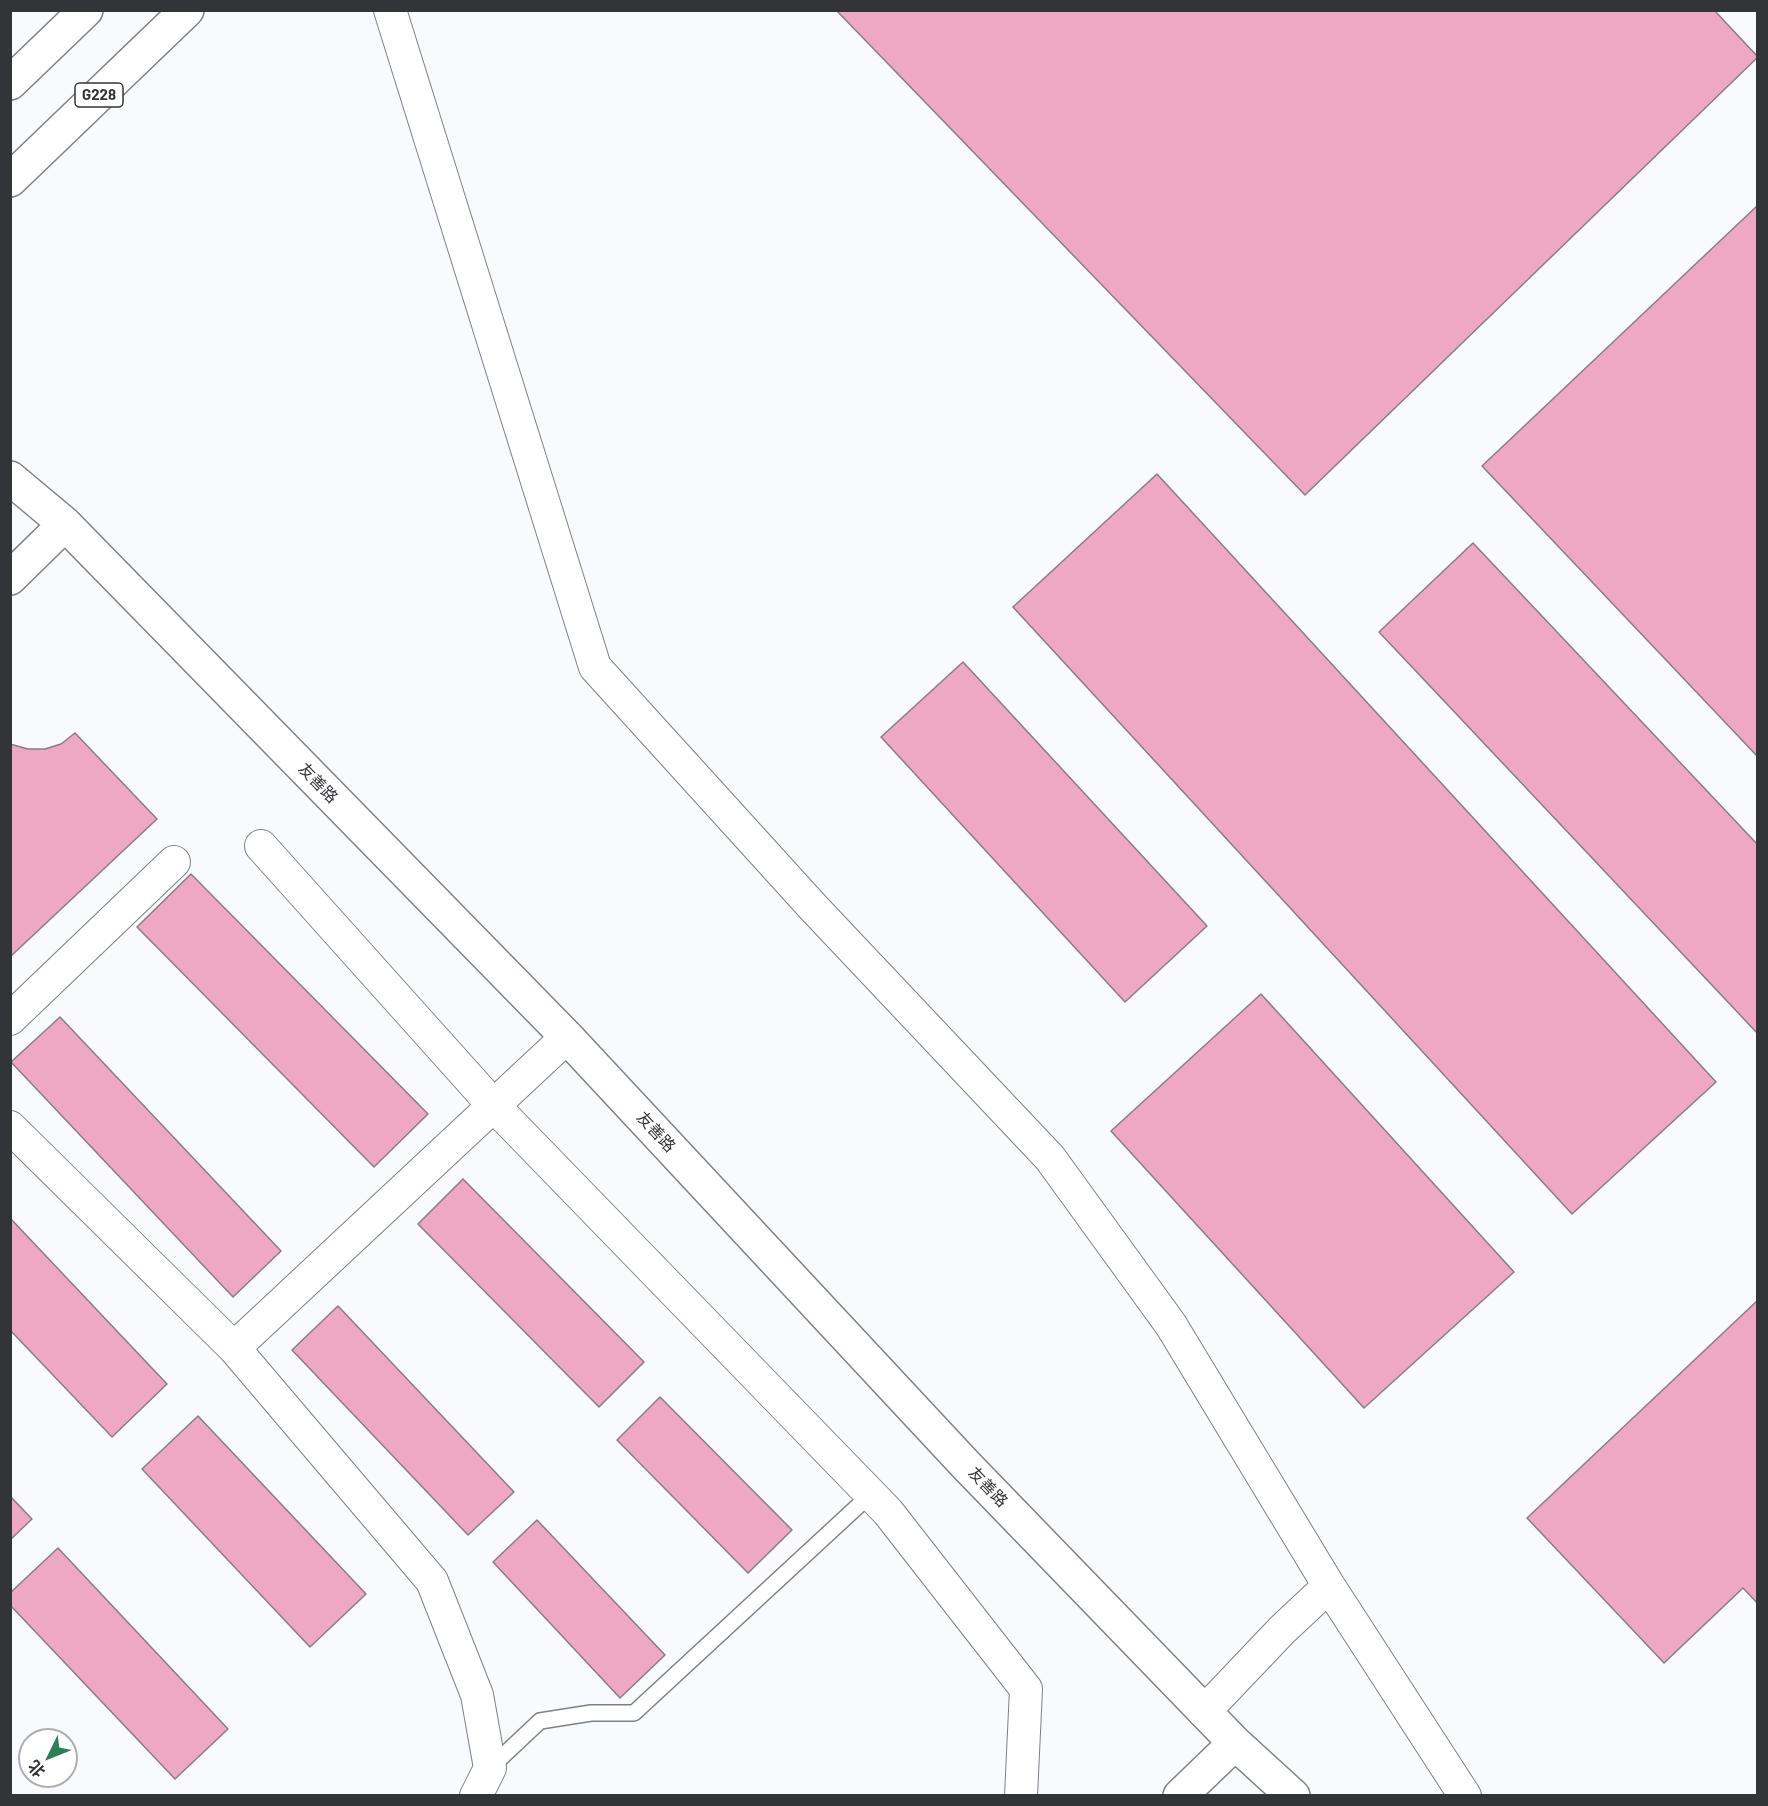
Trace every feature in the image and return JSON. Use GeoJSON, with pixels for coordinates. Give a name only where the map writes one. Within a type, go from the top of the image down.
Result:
{"type":"FeatureCollection","features":[{"type":"Feature","properties":{"kind":"main road"},"geometry":{"type":"LineString","coordinates":[[10,83],[86,10]]}},
{"type":"Feature","properties":{"kind":"main road","name":"G228"},"geometry":{"type":"LineString","coordinates":[[10,180],[187,10]]}},
{"type":"Feature","properties":{"kind":"main road","name":"友善路"},"geometry":{"type":"LineString","coordinates":[[10,478],[65,524],[567,1037],[965,1464],[1204,1712],[1293,1796]]}},
{"type":"Feature","properties":{"kind":"main road"},"geometry":{"type":"LineString","coordinates":[[10,578],[65,524]]}},
{"type":"Feature","properties":{"kind":"main road"},"geometry":{"type":"LineString","coordinates":[[1180,1796],[1235,1743]]}},
{"type":"Feature","properties":{"kind":"street"},"geometry":{"type":"LineString","coordinates":[[390,10],[595,667],[812,906],[1050,1158],[1171,1325],[1329,1586],[1465,1796]]}},
{"type":"Feature","properties":{"kind":"street"},"geometry":{"type":"LineString","coordinates":[[261,846],[494,1106],[888,1512],[1026,1689],[1021,1796]]}},
{"type":"Feature","properties":{"kind":"street"},"geometry":{"type":"LineString","coordinates":[[10,1019],[174,862]]}},
{"type":"Feature","properties":{"kind":"street"},"geometry":{"type":"LineString","coordinates":[[234,1348],[567,1037]]}},
{"type":"Feature","properties":{"kind":"street"},"geometry":{"type":"LineString","coordinates":[[10,1126],[234,1348],[432,1581],[477,1695],[483,1782]]}},
{"type":"Feature","properties":{"kind":"street"},"geometry":{"type":"LineString","coordinates":[[1204,1712],[1282,1630],[1329,1586]]}},
{"type":"Feature","properties":{"kind":"lane"},"geometry":{"type":"LineString","coordinates":[[483,1782],[540,1722],[591,1713],[633,1713],[870,1494]]}},
{"type":"Feature","properties":{"kind":"building"},"geometry":{"type":"Polygon","coordinates":[[[836,10],[1714,10],[1758,57],[1305,495],[836,10]]]}},
{"type":"Feature","properties":{"kind":"building"},"geometry":{"type":"Polygon","coordinates":[[[1758,205],[1758,757],[1482,466],[1758,205]]]}},
{"type":"Feature","properties":{"kind":"building"},"geometry":{"type":"Polygon","coordinates":[[[1157,474],[1716,1082],[1572,1214],[1013,607],[1157,474]]]}},
{"type":"Feature","properties":{"kind":"building"},"geometry":{"type":"Polygon","coordinates":[[[1473,543],[1758,845],[1758,1034],[1379,632],[1473,543]]]}},
{"type":"Feature","properties":{"kind":"building"},"geometry":{"type":"Polygon","coordinates":[[[963,662],[1207,926],[1125,1002],[881,737],[963,662]]]}},
{"type":"Feature","properties":{"kind":"building"},"geometry":{"type":"Polygon","coordinates":[[[75,733],[157,819],[10,957],[10,744],[28,749],[45,749],[61,744],[75,733]]]}},
{"type":"Feature","properties":{"kind":"building"},"geometry":{"type":"Polygon","coordinates":[[[191,874],[428,1114],[374,1167],[137,927],[191,874]]]}},
{"type":"Feature","properties":{"kind":"building"},"geometry":{"type":"Polygon","coordinates":[[[1261,994],[1514,1272],[1364,1408],[1111,1131],[1261,994]]]}},
{"type":"Feature","properties":{"kind":"building"},"geometry":{"type":"Polygon","coordinates":[[[60,1017],[281,1251],[233,1297],[11,1062],[60,1017]]]}},
{"type":"Feature","properties":{"kind":"building"},"geometry":{"type":"Polygon","coordinates":[[[463,1179],[644,1362],[599,1407],[418,1224],[463,1179]]]}},
{"type":"Feature","properties":{"kind":"building"},"geometry":{"type":"Polygon","coordinates":[[[10,1218],[167,1384],[112,1437],[10,1330],[10,1218]]]}},
{"type":"Feature","properties":{"kind":"building"},"geometry":{"type":"Polygon","coordinates":[[[1758,1300],[1758,1604],[1743,1588],[1664,1663],[1527,1518],[1758,1300]]]}},
{"type":"Feature","properties":{"kind":"building"},"geometry":{"type":"Polygon","coordinates":[[[338,1306],[514,1492],[468,1535],[292,1350],[338,1306]]]}},
{"type":"Feature","properties":{"kind":"building"},"geometry":{"type":"Polygon","coordinates":[[[660,1397],[792,1530],[748,1573],[617,1440],[660,1397]]]}},
{"type":"Feature","properties":{"kind":"building"},"geometry":{"type":"Polygon","coordinates":[[[198,1416],[366,1594],[310,1647],[142,1469],[198,1416]]]}},
{"type":"Feature","properties":{"kind":"building"},"geometry":{"type":"Polygon","coordinates":[[[10,1496],[32,1519],[10,1540],[10,1496]]]}},
{"type":"Feature","properties":{"kind":"building"},"geometry":{"type":"Polygon","coordinates":[[[537,1520],[665,1655],[620,1698],[493,1562],[537,1520]]]}},
{"type":"Feature","properties":{"kind":"building"},"geometry":{"type":"Polygon","coordinates":[[[58,1548],[228,1729],[175,1779],[10,1605],[10,1593],[58,1548]]]}}]}
